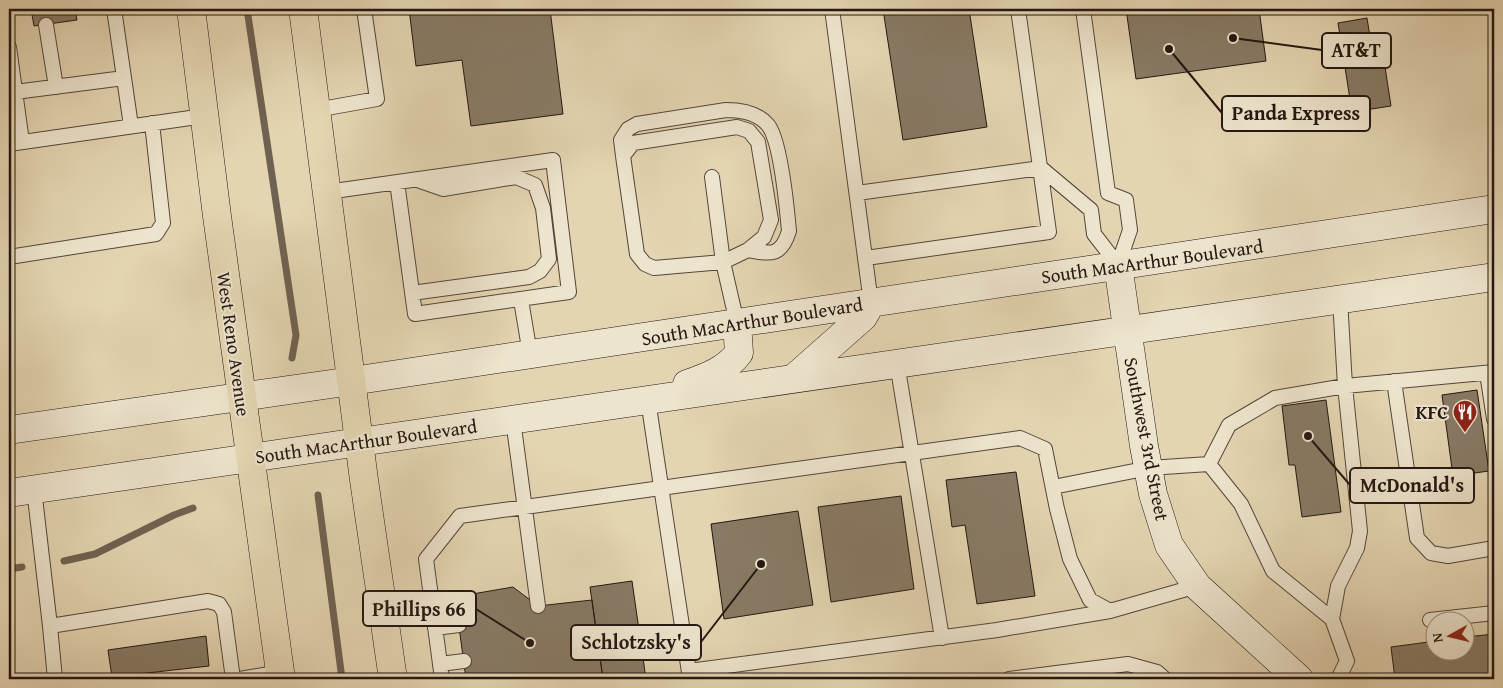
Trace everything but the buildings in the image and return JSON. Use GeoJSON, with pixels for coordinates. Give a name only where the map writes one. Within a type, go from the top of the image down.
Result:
{"type":"FeatureCollection","features":[{"type":"Feature","properties":{"kind":"main road","name":"West Reno Avenue"},"geometry":{"type":"LineString","coordinates":[[190,9],[280,676]]}},
{"type":"Feature","properties":{"kind":"main road"},"geometry":{"type":"LineString","coordinates":[[303,9],[393,679]]}},
{"type":"Feature","properties":{"kind":"main road","name":"South MacArthur Boulevard"},"geometry":{"type":"LineString","coordinates":[[9,430],[352,381],[1494,209]]}},
{"type":"Feature","properties":{"kind":"main road","name":"Southwest 3rd Street"},"geometry":{"type":"LineString","coordinates":[[1118,266],[1126,329],[1153,494],[1169,545],[1197,586],[1299,679]]}},
{"type":"Feature","properties":{"kind":"main road","name":"South MacArthur Boulevard"},"geometry":{"type":"LineString","coordinates":[[21,491],[1494,277]]}},
{"type":"Feature","properties":{"kind":"main road"},"geometry":{"type":"LineString","coordinates":[[794,378],[863,317],[871,303]]}},
{"type":"Feature","properties":{"kind":"main road"},"geometry":{"type":"LineString","coordinates":[[648,400],[720,371],[732,362],[739,354],[737,323]]}},
{"type":"Feature","properties":{"kind":"lane"},"geometry":{"type":"LineString","coordinates":[[114,9],[131,126]]}},
{"type":"Feature","properties":{"kind":"lane"},"geometry":{"type":"LineString","coordinates":[[316,110],[377,100],[364,9]]}},
{"type":"Feature","properties":{"kind":"lane"},"geometry":{"type":"LineString","coordinates":[[832,9],[871,303]]}},
{"type":"Feature","properties":{"kind":"lane"},"geometry":{"type":"LineString","coordinates":[[866,258],[1049,232],[1018,9]]}},
{"type":"Feature","properties":{"kind":"lane"},"geometry":{"type":"LineString","coordinates":[[1083,9],[1108,193]]}},
{"type":"Feature","properties":{"kind":"lane"},"geometry":{"type":"LineString","coordinates":[[46,25],[56,87]]}},
{"type":"Feature","properties":{"kind":"lane"},"geometry":{"type":"LineString","coordinates":[[9,47],[15,92],[15,143],[204,116]]}},
{"type":"Feature","properties":{"kind":"lane"},"geometry":{"type":"LineString","coordinates":[[15,92],[124,78]]}},
{"type":"Feature","properties":{"kind":"lane"},"geometry":{"type":"LineString","coordinates":[[623,156],[633,143],[715,129],[737,127],[749,131],[758,142],[771,220],[764,237],[748,250],[723,262],[654,268],[645,264],[637,254],[623,156],[621,140],[628,129],[637,124],[726,110],[740,110],[756,115],[768,125],[775,140],[789,231],[785,245],[778,251],[768,253],[748,250]]}},
{"type":"Feature","properties":{"kind":"lane"},"geometry":{"type":"LineString","coordinates":[[9,257],[156,234],[163,223],[152,123]]}},
{"type":"Feature","properties":{"kind":"lane"},"geometry":{"type":"LineString","coordinates":[[327,192],[397,182],[417,180],[553,160],[569,292],[415,314],[397,182]]}},
{"type":"Feature","properties":{"kind":"lane"},"geometry":{"type":"LineString","coordinates":[[857,193],[1041,168],[1091,210],[1094,234],[1118,266]]}},
{"type":"Feature","properties":{"kind":"lane"},"geometry":{"type":"LineString","coordinates":[[412,293],[529,277],[540,271],[549,259],[544,208],[535,185],[516,177],[443,188],[417,180]]}},
{"type":"Feature","properties":{"kind":"lane"},"geometry":{"type":"LineString","coordinates":[[712,177],[723,262],[737,323]]}},
{"type":"Feature","properties":{"kind":"lane"},"geometry":{"type":"LineString","coordinates":[[1091,210],[1108,193]]}},
{"type":"Feature","properties":{"kind":"lane"},"geometry":{"type":"LineString","coordinates":[[1108,193],[1126,200],[1130,230],[1118,266]]}},
{"type":"Feature","properties":{"kind":"lane"},"geometry":{"type":"LineString","coordinates":[[1338,679],[1347,661],[1332,619],[1338,586],[1357,548],[1360,531],[1345,386],[1340,299]]}},
{"type":"Feature","properties":{"kind":"lane"},"geometry":{"type":"LineString","coordinates":[[522,300],[530,354]]}},
{"type":"Feature","properties":{"kind":"lane"},"geometry":{"type":"LineString","coordinates":[[897,363],[942,638]]}},
{"type":"Feature","properties":{"kind":"lane"},"geometry":{"type":"LineString","coordinates":[[1209,464],[1229,425],[1275,398],[1345,386],[1491,372],[1494,419]]}},
{"type":"Feature","properties":{"kind":"lane"},"geometry":{"type":"LineString","coordinates":[[1394,381],[1417,538],[1431,553],[1448,556],[1494,548]]}},
{"type":"Feature","properties":{"kind":"lane"},"geometry":{"type":"LineString","coordinates":[[648,400],[690,675],[1110,611],[1197,586]]}},
{"type":"Feature","properties":{"kind":"lane"},"geometry":{"type":"LineString","coordinates":[[514,420],[538,606]]}},
{"type":"Feature","properties":{"kind":"lane"},"geometry":{"type":"LineString","coordinates":[[442,679],[426,559],[460,516],[662,490],[1020,438],[1045,449],[1070,559],[1090,600],[1110,611]]}},
{"type":"Feature","properties":{"kind":"lane"},"geometry":{"type":"LineString","coordinates":[[1053,487],[1149,468],[1209,464]]}},
{"type":"Feature","properties":{"kind":"lane"},"geometry":{"type":"LineString","coordinates":[[1209,464],[1241,504],[1273,571],[1332,619]]}},
{"type":"Feature","properties":{"kind":"lane"},"geometry":{"type":"LineString","coordinates":[[21,491],[50,626],[55,679]]}},
{"type":"Feature","properties":{"kind":"lane"},"geometry":{"type":"LineString","coordinates":[[50,626],[208,602],[219,604],[224,612],[233,679]]}},
{"type":"Feature","properties":{"kind":"lane"},"geometry":{"type":"LineString","coordinates":[[1476,615],[1494,613]]}},
{"type":"Feature","properties":{"kind":"lane"},"geometry":{"type":"LineString","coordinates":[[435,628],[459,625]]}},
{"type":"Feature","properties":{"kind":"lane"},"geometry":{"type":"LineString","coordinates":[[440,664],[464,661]]}},
{"type":"Feature","properties":{"kind":"lane"},"geometry":{"type":"LineString","coordinates":[[1009,679],[1128,664],[1157,672],[1165,679]]}},
{"type":"Feature","properties":{"kind":"lane"},"geometry":{"type":"LineString","coordinates":[[240,679],[280,676]]}},
{"type":"Feature","properties":{"kind":"waterway"},"geometry":{"type":"LineString","coordinates":[[247,9],[296,335],[292,358]]}},
{"type":"Feature","properties":{"kind":"waterway"},"geometry":{"type":"LineString","coordinates":[[318,495],[342,679]]}},
{"type":"Feature","properties":{"kind":"waterway"},"geometry":{"type":"LineString","coordinates":[[64,561],[95,554],[174,515],[193,508]]}},
{"type":"Feature","properties":{"kind":"waterway"},"geometry":{"type":"LineString","coordinates":[[9,569],[22,567]]}},
{"type":"Feature","properties":{"kind":"place","name":"AT&T"},"geometry":{"type":"Point","coordinates":[1233,38]}},
{"type":"Feature","properties":{"kind":"place","name":"Panda Express"},"geometry":{"type":"Point","coordinates":[1169,49]}},
{"type":"Feature","properties":{"kind":"place","name":"KFC"},"geometry":{"type":"Point","coordinates":[1465,433]}},
{"type":"Feature","properties":{"kind":"place","name":"McDonald's"},"geometry":{"type":"Point","coordinates":[1308,436]}},
{"type":"Feature","properties":{"kind":"place","name":"Schlotzsky's"},"geometry":{"type":"Point","coordinates":[761,564]}},
{"type":"Feature","properties":{"kind":"place","name":"Phillips 66"},"geometry":{"type":"Point","coordinates":[530,643]}}]}
